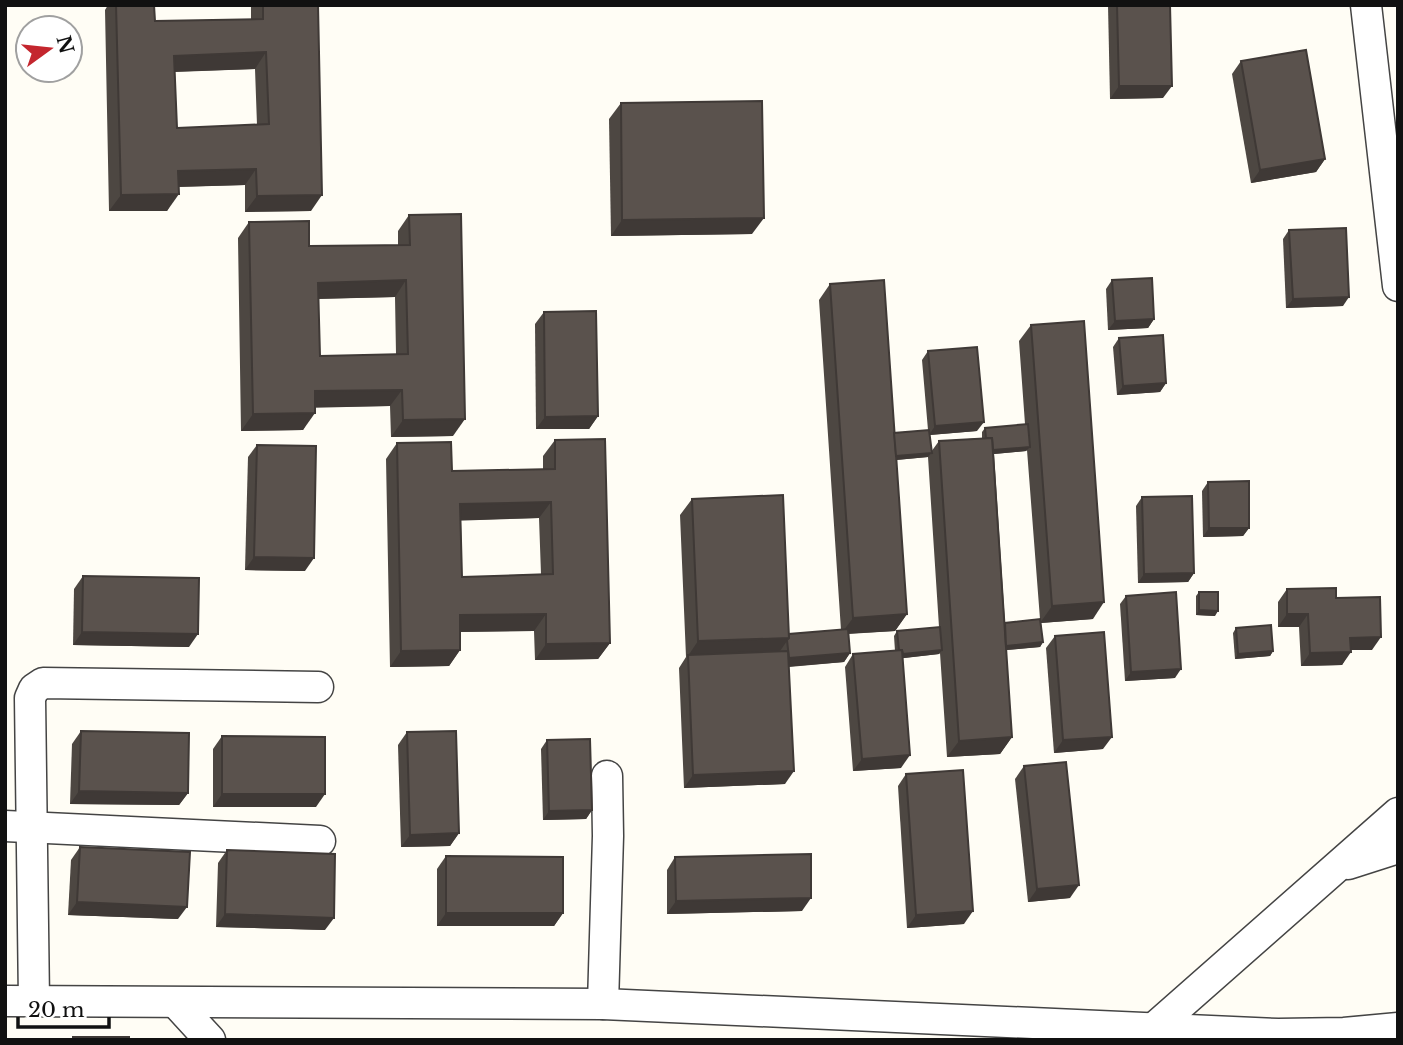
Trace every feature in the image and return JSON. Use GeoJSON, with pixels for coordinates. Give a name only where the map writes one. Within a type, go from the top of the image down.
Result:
{"type":"FeatureCollection","features":[{"type":"Feature","properties":{"kind":"street"},"geometry":{"type":"LineString","coordinates":[[1366,5],[1398,286]]}},
{"type":"Feature","properties":{"kind":"street"},"geometry":{"type":"LineString","coordinates":[[318,687],[43,683],[34,689],[30,698],[19,826],[20,1001],[177,1004],[603,1004],[1147,1034],[1344,1033],[1398,1028]]}},
{"type":"Feature","properties":{"kind":"street"},"geometry":{"type":"LineString","coordinates":[[603,1004],[607,776]]}},
{"type":"Feature","properties":{"kind":"street"},"geometry":{"type":"LineString","coordinates":[[1147,1034],[1398,813]]}},
{"type":"Feature","properties":{"kind":"street"},"geometry":{"type":"LineString","coordinates":[[19,826],[320,841]]}},
{"type":"Feature","properties":{"kind":"street"},"geometry":{"type":"LineString","coordinates":[[1334,869],[1398,848]]}},
{"type":"Feature","properties":{"kind":"street"},"geometry":{"type":"LineString","coordinates":[[177,1004],[210,1040]]}},
{"type":"Feature","properties":{"kind":"building"},"geometry":{"type":"Polygon","coordinates":[[[116,5],[154,5],[155,21],[263,19],[263,5],[318,5],[322,195],[257,196],[256,169],[178,171],[179,194],[121,195],[116,5]],[[266,52],[174,56],[177,128],[269,124],[266,52]]]}},
{"type":"Feature","properties":{"kind":"building"},"geometry":{"type":"Polygon","coordinates":[[[1117,5],[1170,5],[1172,86],[1119,86],[1117,5]]]}},
{"type":"Feature","properties":{"kind":"building"},"geometry":{"type":"Polygon","coordinates":[[[1306,50],[1325,159],[1260,170],[1241,61],[1306,50]]]}},
{"type":"Feature","properties":{"kind":"building"},"geometry":{"type":"Polygon","coordinates":[[[762,101],[764,218],[622,220],[621,103],[762,101]]]}},
{"type":"Feature","properties":{"kind":"building"},"geometry":{"type":"Polygon","coordinates":[[[461,214],[465,419],[403,420],[402,390],[315,391],[315,413],[253,414],[249,222],[309,221],[309,246],[410,245],[409,215],[461,214]],[[406,280],[318,283],[320,356],[408,354],[406,280]]]}},
{"type":"Feature","properties":{"kind":"building"},"geometry":{"type":"Polygon","coordinates":[[[1346,228],[1349,297],[1293,299],[1289,230],[1346,228]]]}},
{"type":"Feature","properties":{"kind":"building"},"geometry":{"type":"Polygon","coordinates":[[[1152,278],[1154,319],[1115,321],[1112,280],[1152,278]]]}},
{"type":"Feature","properties":{"kind":"building"},"geometry":{"type":"Polygon","coordinates":[[[884,280],[907,614],[853,618],[830,284],[884,280]]]}},
{"type":"Feature","properties":{"kind":"building"},"geometry":{"type":"Polygon","coordinates":[[[596,311],[598,416],[545,417],[544,312],[596,311]]]}},
{"type":"Feature","properties":{"kind":"building"},"geometry":{"type":"Polygon","coordinates":[[[1084,321],[1104,602],[1052,606],[1031,325],[1084,321]]]}},
{"type":"Feature","properties":{"kind":"building"},"geometry":{"type":"Polygon","coordinates":[[[1163,335],[1166,383],[1123,386],[1119,338],[1163,335]]]}},
{"type":"Feature","properties":{"kind":"building"},"geometry":{"type":"Polygon","coordinates":[[[977,347],[984,422],[935,426],[928,351],[977,347]]]}},
{"type":"Feature","properties":{"kind":"building"},"geometry":{"type":"Polygon","coordinates":[[[1028,424],[1030,447],[993,450],[992,438],[986,438],[985,428],[1028,424]]]}},
{"type":"Feature","properties":{"kind":"building"},"geometry":{"type":"Polygon","coordinates":[[[929,430],[932,453],[896,456],[894,433],[929,430]]]}},
{"type":"Feature","properties":{"kind":"building"},"geometry":{"type":"Polygon","coordinates":[[[992,438],[1012,737],[959,741],[939,441],[992,438]]]}},
{"type":"Feature","properties":{"kind":"building"},"geometry":{"type":"Polygon","coordinates":[[[605,439],[610,643],[546,644],[546,614],[460,615],[460,650],[401,651],[397,443],[451,442],[452,471],[555,469],[555,440],[605,439]],[[551,502],[460,504],[462,577],[553,574],[551,502]]]}},
{"type":"Feature","properties":{"kind":"building"},"geometry":{"type":"Polygon","coordinates":[[[257,445],[316,446],[314,558],[254,557],[257,445]]]}},
{"type":"Feature","properties":{"kind":"building"},"geometry":{"type":"Polygon","coordinates":[[[1249,481],[1249,528],[1209,528],[1208,482],[1249,481]]]}},
{"type":"Feature","properties":{"kind":"building"},"geometry":{"type":"Polygon","coordinates":[[[783,495],[789,638],[698,641],[692,499],[783,495]]]}},
{"type":"Feature","properties":{"kind":"building"},"geometry":{"type":"Polygon","coordinates":[[[1192,496],[1194,573],[1144,574],[1142,497],[1192,496]]]}},
{"type":"Feature","properties":{"kind":"building"},"geometry":{"type":"Polygon","coordinates":[[[83,576],[199,578],[198,634],[82,632],[83,576]]]}},
{"type":"Feature","properties":{"kind":"building"},"geometry":{"type":"Polygon","coordinates":[[[1336,588],[1336,598],[1380,597],[1381,637],[1350,638],[1351,652],[1310,653],[1308,614],[1287,614],[1287,589],[1336,588]]]}},
{"type":"Feature","properties":{"kind":"building"},"geometry":{"type":"Polygon","coordinates":[[[1176,592],[1181,669],[1131,672],[1126,596],[1176,592]]]}},
{"type":"Feature","properties":{"kind":"building"},"geometry":{"type":"Polygon","coordinates":[[[1199,592],[1218,592],[1218,611],[1199,610],[1199,592]]]}},
{"type":"Feature","properties":{"kind":"building"},"geometry":{"type":"Polygon","coordinates":[[[1040,619],[1043,642],[1006,646],[1005,623],[1040,619]]]}},
{"type":"Feature","properties":{"kind":"building"},"geometry":{"type":"Polygon","coordinates":[[[1271,625],[1273,651],[1238,654],[1236,628],[1271,625]]]}},
{"type":"Feature","properties":{"kind":"building"},"geometry":{"type":"Polygon","coordinates":[[[940,627],[942,650],[903,654],[902,650],[899,650],[897,631],[940,627]]]}},
{"type":"Feature","properties":{"kind":"building"},"geometry":{"type":"Polygon","coordinates":[[[848,629],[850,653],[789,658],[789,634],[848,629]]]}},
{"type":"Feature","properties":{"kind":"building"},"geometry":{"type":"Polygon","coordinates":[[[1104,632],[1112,737],[1063,740],[1055,636],[1104,632]]]}},
{"type":"Feature","properties":{"kind":"building"},"geometry":{"type":"Polygon","coordinates":[[[902,650],[910,755],[862,759],[853,654],[902,650]]]}},
{"type":"Feature","properties":{"kind":"building"},"geometry":{"type":"Polygon","coordinates":[[[788,651],[794,771],[693,775],[688,655],[788,651]]]}},
{"type":"Feature","properties":{"kind":"building"},"geometry":{"type":"Polygon","coordinates":[[[81,731],[189,733],[188,793],[79,791],[81,731]]]}},
{"type":"Feature","properties":{"kind":"building"},"geometry":{"type":"Polygon","coordinates":[[[456,731],[459,833],[410,835],[407,732],[456,731]]]}},
{"type":"Feature","properties":{"kind":"building"},"geometry":{"type":"Polygon","coordinates":[[[222,736],[325,737],[325,794],[222,794],[222,736]]]}},
{"type":"Feature","properties":{"kind":"building"},"geometry":{"type":"Polygon","coordinates":[[[590,739],[592,810],[549,811],[547,740],[590,739]]]}},
{"type":"Feature","properties":{"kind":"building"},"geometry":{"type":"Polygon","coordinates":[[[1066,762],[1079,885],[1037,889],[1024,766],[1066,762]]]}},
{"type":"Feature","properties":{"kind":"building"},"geometry":{"type":"Polygon","coordinates":[[[963,770],[973,911],[916,915],[906,774],[963,770]]]}},
{"type":"Feature","properties":{"kind":"building"},"geometry":{"type":"Polygon","coordinates":[[[80,847],[190,852],[187,907],[77,902],[80,847]]]}},
{"type":"Feature","properties":{"kind":"building"},"geometry":{"type":"Polygon","coordinates":[[[227,850],[335,854],[334,918],[225,914],[227,850]]]}},
{"type":"Feature","properties":{"kind":"building"},"geometry":{"type":"Polygon","coordinates":[[[811,854],[811,898],[676,901],[675,857],[811,854]]]}},
{"type":"Feature","properties":{"kind":"building"},"geometry":{"type":"Polygon","coordinates":[[[446,856],[563,857],[563,913],[446,913],[446,856]]]}},
{"type":"Feature","properties":{"kind":"building"},"geometry":{"type":"Polygon","coordinates":[[[73,1037],[129,1037],[129,1040],[73,1040],[73,1037]]]}}]}
